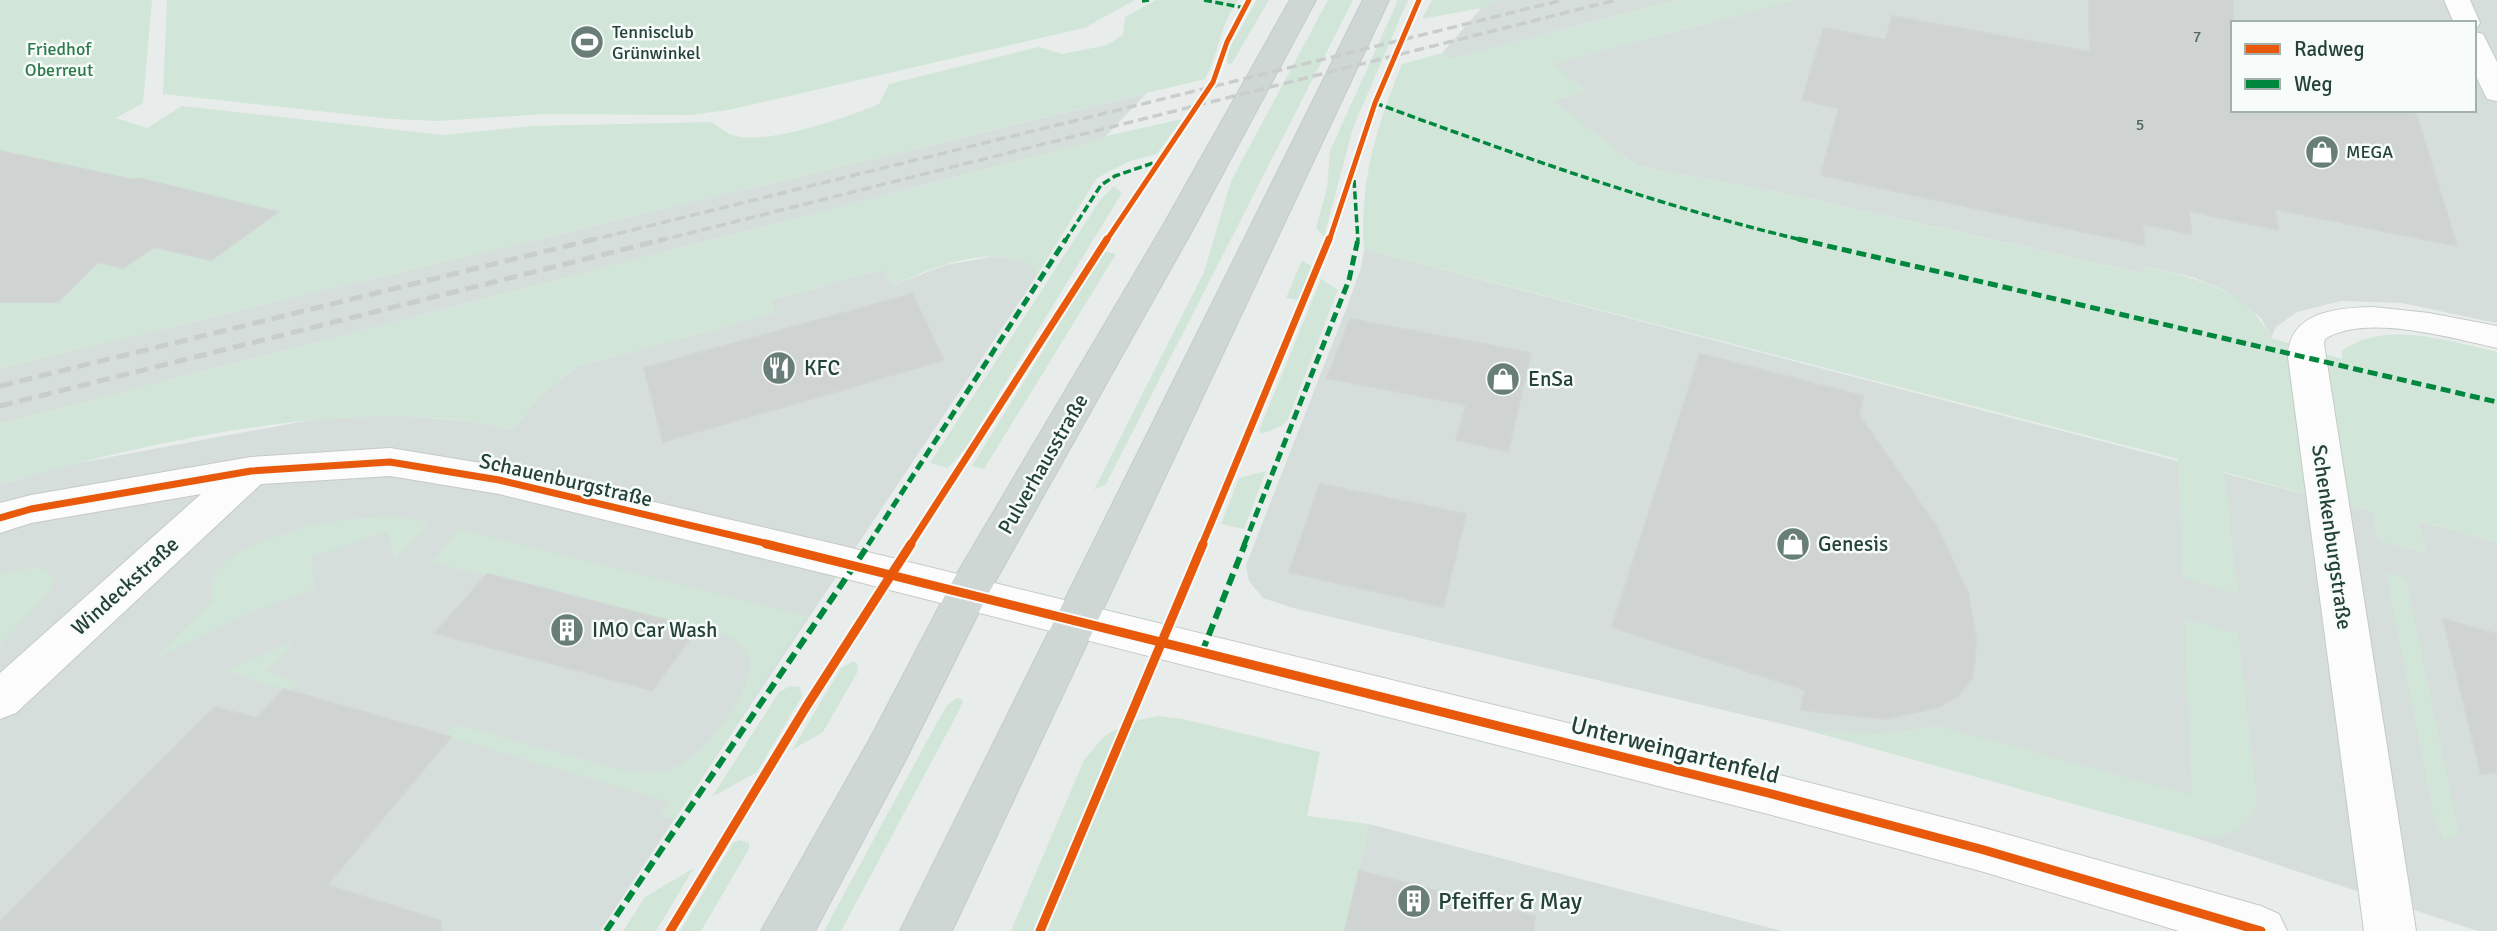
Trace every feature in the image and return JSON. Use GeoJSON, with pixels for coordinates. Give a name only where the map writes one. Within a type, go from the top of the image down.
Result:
{"type":"FeatureCollection","features":[{"type":"Feature","properties":{"kind":"main road","name":"Pulverhausstraße"},"geometry":{"type":"LineString","coordinates":[[787,931],[888,749],[967,594],[1177,229],[1303,0]]}},
{"type":"Feature","properties":{"kind":"main road"},"geometry":{"type":"LineString","coordinates":[[926,931],[1376,0]]}},
{"type":"Feature","properties":{"kind":"street"},"geometry":{"type":"LineString","coordinates":[[2457,0],[2466,21]]}},
{"type":"Feature","properties":{"kind":"street"},"geometry":{"type":"LineString","coordinates":[[2476,45],[2497,93]]}},
{"type":"Feature","properties":{"kind":"street","name":"Schenkenburgstraße"},"geometry":{"type":"LineString","coordinates":[[2390,931],[2306,357],[2307,338],[2314,329],[2327,324],[2386,318],[2431,323],[2497,337]]}},
{"type":"Feature","properties":{"kind":"street","name":"Schauenburgstraße"},"geometry":{"type":"LineString","coordinates":[[0,518],[31,509],[251,471],[390,461],[499,480],[1076,622]]}},
{"type":"Feature","properties":{"kind":"street","name":"Windeckstraße"},"geometry":{"type":"LineString","coordinates":[[0,700],[251,471]]}},
{"type":"Feature","properties":{"kind":"street","name":"Unterweingartenfeld"},"geometry":{"type":"LineString","coordinates":[[1076,622],[1782,796],[1984,850],[2261,931]]}},
{"type":"Feature","properties":{"kind":"shaded area"},"geometry":{"type":"Polygon","coordinates":[[[1499,0],[1678,0],[1449,59],[1442,53],[1484,5],[1499,0]]]}},
{"type":"Feature","properties":{"kind":"shaded area"},"geometry":{"type":"Polygon","coordinates":[[[1795,0],[2497,0],[2497,323],[2401,303],[2341,301],[2297,312],[2276,327],[2271,338],[2261,318],[2224,290],[2195,278],[2145,266],[2145,274],[1797,196],[1637,166],[1552,101],[1585,91],[1551,64],[1795,0]]]}},
{"type":"Feature","properties":{"kind":"shaded area"},"geometry":{"type":"Polygon","coordinates":[[[1147,93],[1103,139],[0,424],[0,368],[1147,93]]]}},
{"type":"Feature","properties":{"kind":"shaded area"},"geometry":{"type":"Polygon","coordinates":[[[1364,249],[2373,512],[2379,540],[2425,552],[2418,521],[2497,542],[2497,931],[2478,931],[2190,836],[1807,730],[1293,608],[1263,598],[1249,581],[1246,565],[1348,304],[1361,268],[1364,249]]]}},
{"type":"Feature","properties":{"kind":"shaded area"},"geometry":{"type":"Polygon","coordinates":[[[996,256],[1027,261],[1037,267],[1036,277],[600,931],[0,931],[0,484],[73,464],[316,419],[397,415],[484,423],[512,430],[541,395],[578,366],[775,313],[771,300],[884,269],[893,285],[946,265],[996,256]]]}},
{"type":"Feature","properties":{"kind":"shaded area"},"geometry":{"type":"Polygon","coordinates":[[[1369,824],[1782,931],[1345,931],[1369,824]]]}},
{"type":"Feature","properties":{"kind":"green space","name":"Friedhof Oberreut"},"geometry":{"type":"Polygon","coordinates":[[[0,0],[152,0],[143,103],[116,118],[147,128],[182,106],[443,135],[532,126],[712,122],[733,135],[751,137],[788,133],[865,110],[879,104],[889,84],[1038,47],[1063,54],[1107,45],[1123,35],[1125,17],[1156,0],[1238,0],[1227,19],[1205,79],[0,368],[0,0]]]}},
{"type":"Feature","properties":{"kind":"green space","name":"Tennisclub Grünwinkel"},"geometry":{"type":"Polygon","coordinates":[[[167,0],[1135,0],[1084,28],[728,110],[690,115],[546,114],[438,121],[392,119],[163,94],[167,0]]]}},
{"type":"Feature","properties":{"kind":"green space"},"geometry":{"type":"Polygon","coordinates":[[[1257,0],[1269,0],[1231,65],[1227,63],[1228,50],[1257,0]]]}},
{"type":"Feature","properties":{"kind":"green space"},"geometry":{"type":"Polygon","coordinates":[[[1328,0],[1353,0],[1106,484],[1094,490],[1204,272],[1231,181],[1328,0]]]}},
{"type":"Feature","properties":{"kind":"green space"},"geometry":{"type":"Polygon","coordinates":[[[1398,0],[1408,0],[1353,128],[1324,237],[1316,228],[1327,188],[1330,151],[1398,0]]]}},
{"type":"Feature","properties":{"kind":"green space"},"geometry":{"type":"Polygon","coordinates":[[[1432,0],[1499,0],[1481,8],[1422,19],[1432,0]]]}},
{"type":"Feature","properties":{"kind":"green space"},"geometry":{"type":"Polygon","coordinates":[[[1678,0],[1795,0],[1552,64],[1586,91],[1553,101],[1637,166],[1797,196],[2144,274],[2144,266],[2182,276],[2233,296],[2248,307],[2271,338],[2342,359],[2342,351],[2359,341],[2398,335],[2439,339],[2497,352],[2497,542],[2419,521],[2426,552],[2379,540],[2373,512],[2224,472],[2238,594],[2183,578],[2178,459],[1364,249],[1367,177],[1385,109],[1402,64],[1442,53],[1449,59],[1678,0]]]}},
{"type":"Feature","properties":{"kind":"green space"},"geometry":{"type":"Polygon","coordinates":[[[1182,119],[1157,154],[1130,161],[1097,178],[1036,277],[1036,267],[1019,260],[982,257],[945,265],[893,285],[884,269],[771,300],[776,313],[578,366],[541,395],[512,430],[452,420],[388,416],[322,419],[188,438],[0,484],[0,424],[1103,139],[1106,136],[1182,119]]]}},
{"type":"Feature","properties":{"kind":"green space"},"geometry":{"type":"Polygon","coordinates":[[[1114,186],[1122,193],[965,449],[948,468],[930,463],[1100,200],[1114,186]]]}},
{"type":"Feature","properties":{"kind":"green space"},"geometry":{"type":"Polygon","coordinates":[[[1104,251],[1116,254],[984,469],[972,466],[1104,251]]]}},
{"type":"Feature","properties":{"kind":"green space"},"geometry":{"type":"Polygon","coordinates":[[[1302,260],[1311,266],[1312,271],[1298,300],[1286,298],[1302,260]]]}},
{"type":"Feature","properties":{"kind":"green space"},"geometry":{"type":"Polygon","coordinates":[[[1321,279],[1338,290],[1288,419],[1283,425],[1262,434],[1259,430],[1321,279]]]}},
{"type":"Feature","properties":{"kind":"green space"},"geometry":{"type":"Polygon","coordinates":[[[1266,471],[1244,529],[1221,524],[1239,478],[1266,471]]]}},
{"type":"Feature","properties":{"kind":"green space"},"geometry":{"type":"Polygon","coordinates":[[[402,517],[428,523],[395,559],[387,531],[311,557],[314,589],[249,613],[153,660],[212,602],[211,582],[219,569],[246,550],[283,534],[318,524],[402,517]]]}},
{"type":"Feature","properties":{"kind":"green space"},"geometry":{"type":"Polygon","coordinates":[[[460,530],[807,616],[674,820],[660,816],[670,802],[443,735],[457,725],[618,769],[633,772],[669,770],[700,749],[737,703],[749,672],[749,659],[745,650],[723,634],[431,562],[460,530]]]}},
{"type":"Feature","properties":{"kind":"green space"},"geometry":{"type":"Polygon","coordinates":[[[31,568],[42,569],[52,575],[52,588],[0,645],[0,575],[31,568]]]}},
{"type":"Feature","properties":{"kind":"green space"},"geometry":{"type":"Polygon","coordinates":[[[2386,572],[2406,579],[2459,834],[2444,840],[2434,817],[2386,572]]]}},
{"type":"Feature","properties":{"kind":"green space"},"geometry":{"type":"Polygon","coordinates":[[[2185,618],[2238,634],[2257,800],[2248,821],[2223,835],[2190,836],[1807,730],[1878,734],[1937,726],[2192,795],[2185,618]]]}},
{"type":"Feature","properties":{"kind":"green space"},"geometry":{"type":"Polygon","coordinates":[[[287,644],[293,644],[265,671],[298,682],[290,691],[227,671],[287,644]]]}},
{"type":"Feature","properties":{"kind":"green space"},"geometry":{"type":"Polygon","coordinates":[[[854,661],[858,665],[857,673],[823,732],[792,750],[841,668],[854,661]]]}},
{"type":"Feature","properties":{"kind":"green space"},"geometry":{"type":"Polygon","coordinates":[[[790,686],[800,687],[802,696],[757,772],[712,797],[779,692],[790,686]]]}},
{"type":"Feature","properties":{"kind":"green space"},"geometry":{"type":"Polygon","coordinates":[[[957,698],[962,699],[963,703],[841,931],[824,931],[940,717],[948,704],[957,698]]]}},
{"type":"Feature","properties":{"kind":"green space"},"geometry":{"type":"Polygon","coordinates":[[[1158,716],[1183,719],[1320,752],[1307,816],[1369,824],[1345,931],[1011,931],[1084,760],[1104,736],[1131,722],[1158,716]]]}},
{"type":"Feature","properties":{"kind":"green space"},"geometry":{"type":"Polygon","coordinates":[[[739,840],[749,843],[749,849],[701,931],[680,931],[733,843],[739,840]]]}},
{"type":"Feature","properties":{"kind":"green space"},"geometry":{"type":"Polygon","coordinates":[[[694,868],[656,931],[623,931],[645,897],[694,868]]]}},
{"type":"Feature","properties":{"kind":"building"},"geometry":{"type":"Polygon","coordinates":[[[2089,0],[2233,0],[2231,112],[2416,112],[2457,246],[2275,209],[2278,230],[2189,211],[2191,234],[2143,224],[2144,245],[1821,175],[1839,108],[1802,100],[1824,28],[1886,40],[1892,16],[2090,52],[2089,0]]]}},
{"type":"Feature","properties":{"kind":"building"},"geometry":{"type":"Polygon","coordinates":[[[0,151],[134,180],[138,178],[278,212],[211,260],[154,247],[123,268],[98,262],[58,302],[0,302],[0,151]]]}},
{"type":"Feature","properties":{"kind":"building","name":"KFC"},"geometry":{"type":"Polygon","coordinates":[[[912,294],[944,360],[663,442],[644,368],[912,294]]]}},
{"type":"Feature","properties":{"kind":"building"},"geometry":{"type":"Polygon","coordinates":[[[1350,319],[1531,353],[1508,451],[1456,440],[1466,405],[1327,378],[1350,319]]]}},
{"type":"Feature","properties":{"kind":"building","name":"Genesis"},"geometry":{"type":"Polygon","coordinates":[[[1700,354],[1863,396],[1859,415],[1937,527],[1968,593],[1976,639],[1975,657],[1972,678],[1959,695],[1939,707],[1885,719],[1801,710],[1805,690],[1612,627],[1700,354]]]}},
{"type":"Feature","properties":{"kind":"building"},"geometry":{"type":"Polygon","coordinates":[[[1320,484],[1466,514],[1443,607],[1289,572],[1320,484]]]}},
{"type":"Feature","properties":{"kind":"building","name":"IMO Car Wash"},"geometry":{"type":"Polygon","coordinates":[[[487,574],[698,628],[652,690],[435,633],[487,574]]]}},
{"type":"Feature","properties":{"kind":"building"},"geometry":{"type":"Polygon","coordinates":[[[2443,619],[2497,634],[2497,772],[2481,774],[2443,619]]]}},
{"type":"Feature","properties":{"kind":"building"},"geometry":{"type":"Polygon","coordinates":[[[284,689],[451,737],[327,885],[441,921],[440,931],[0,931],[0,922],[215,707],[257,718],[284,689]]]}},
{"type":"Feature","properties":{"kind":"building","name":"Pfeiffer & May"},"geometry":{"type":"Polygon","coordinates":[[[1359,871],[1535,916],[1533,931],[1345,931],[1359,871]]]}},
{"type":"Feature","properties":{"kind":"railway"},"geometry":{"type":"LineString","coordinates":[[588,241],[1563,0]]}},
{"type":"Feature","properties":{"kind":"railway"},"geometry":{"type":"LineString","coordinates":[[658,241],[1616,0]]}},
{"type":"Feature","properties":{"kind":"railway"},"geometry":{"type":"LineString","coordinates":[[0,386],[595,239]]}},
{"type":"Feature","properties":{"kind":"railway"},"geometry":{"type":"LineString","coordinates":[[0,406],[665,239]]}},
{"type":"Feature","properties":{"kind":"marked path"},"geometry":{"type":"LineString","coordinates":[[1142,1],[1149,0]]}},
{"type":"Feature","properties":{"kind":"marked path"},"geometry":{"type":"LineString","coordinates":[[1204,0],[1245,8]]}},
{"type":"Feature","properties":{"kind":"marked path"},"geometry":{"type":"LineString","coordinates":[[1375,103],[1598,184],[1721,221],[2497,402]]}},
{"type":"Feature","properties":{"kind":"marked path"},"geometry":{"type":"LineString","coordinates":[[606,931],[855,565],[1101,185],[1115,176],[1159,161]]}},
{"type":"Feature","properties":{"kind":"marked path"},"geometry":{"type":"LineString","coordinates":[[1202,652],[1349,280],[1358,247],[1354,180]]}},
{"type":"Feature","properties":{"kind":"cycle path"},"geometry":{"type":"LineString","coordinates":[[670,931],[806,707],[1101,248],[1213,82],[1227,42],[1249,0]]}},
{"type":"Feature","properties":{"kind":"cycle path"},"geometry":{"type":"LineString","coordinates":[[1040,931],[1323,258],[1375,103],[1419,0]]}},
{"type":"Feature","properties":{"kind":"cycle path"},"geometry":{"type":"LineString","coordinates":[[0,518],[31,509],[251,471],[390,462],[499,480],[835,560],[1768,793],[1984,850],[2261,931]]}},
{"type":"Feature","properties":{"kind":"place","name":"Tennisclub Grünwinkel"},"geometry":{"type":"Point","coordinates":[587,42]}},
{"type":"Feature","properties":{"kind":"place","name":"MEGA"},"geometry":{"type":"Point","coordinates":[2322,152]}},
{"type":"Feature","properties":{"kind":"place","name":"KFC"},"geometry":{"type":"Point","coordinates":[779,368]}},
{"type":"Feature","properties":{"kind":"place","name":"EnSa"},"geometry":{"type":"Point","coordinates":[1503,379]}},
{"type":"Feature","properties":{"kind":"place","name":"Genesis"},"geometry":{"type":"Point","coordinates":[1793,544]}},
{"type":"Feature","properties":{"kind":"place","name":"IMO Car Wash"},"geometry":{"type":"Point","coordinates":[567,630]}},
{"type":"Feature","properties":{"kind":"place","name":"Pfeiffer & May"},"geometry":{"type":"Point","coordinates":[1414,901]}}]}
